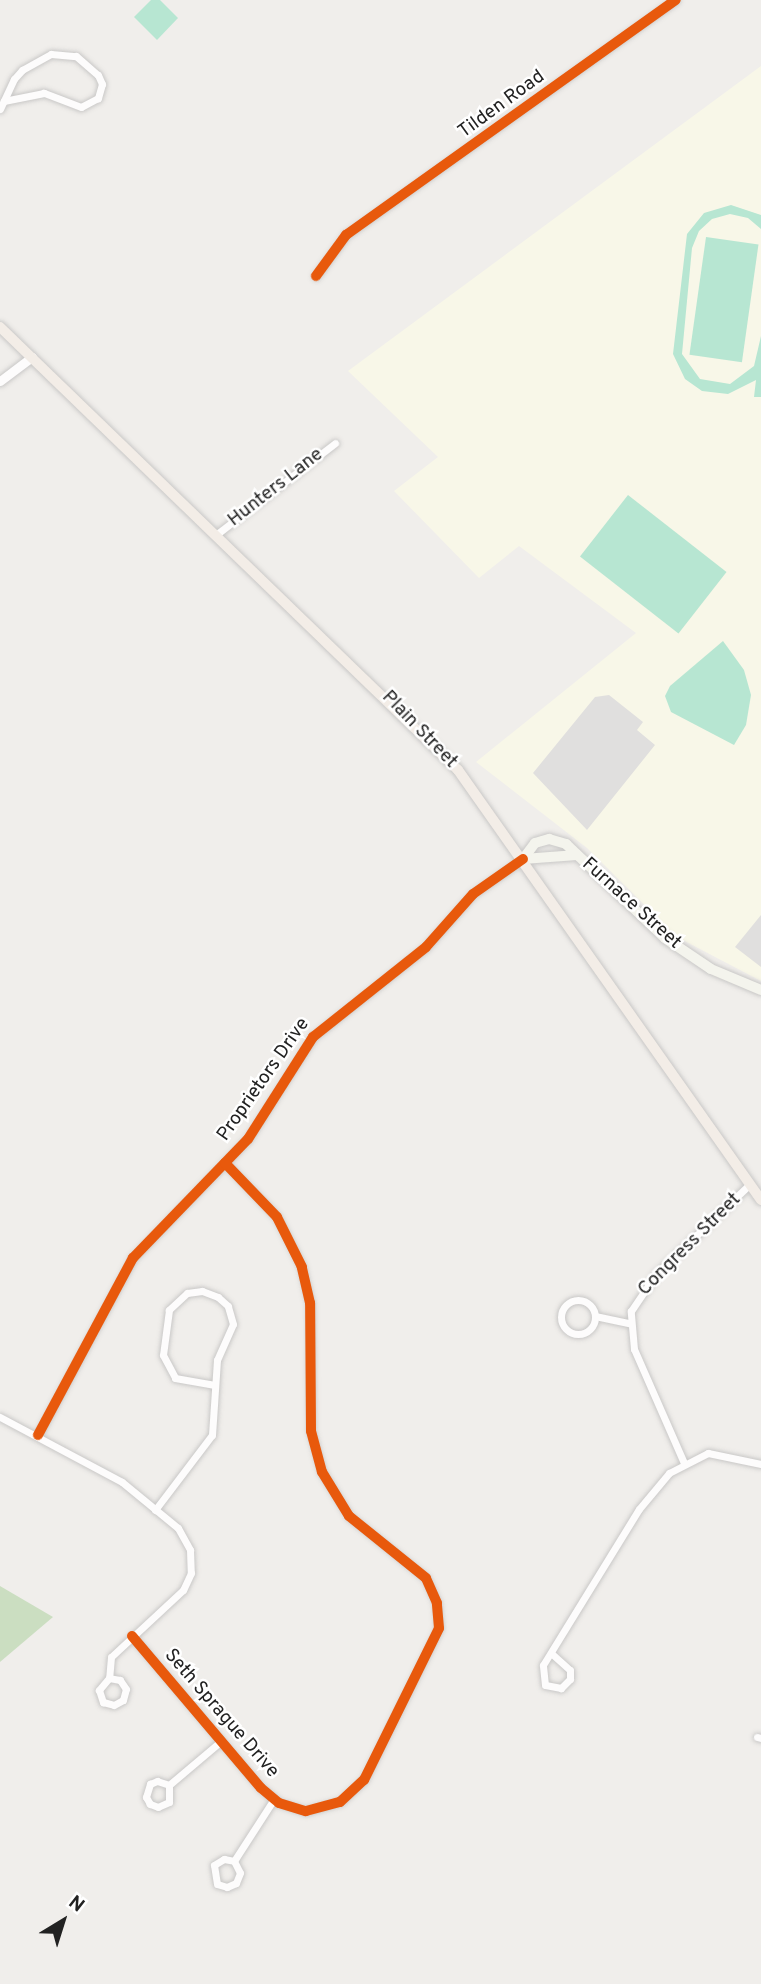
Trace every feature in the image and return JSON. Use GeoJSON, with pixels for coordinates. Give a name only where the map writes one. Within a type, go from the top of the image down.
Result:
{"type":"FeatureCollection","features":[{"type":"Feature","properties":{"kind":"main road","name":"Plain Street"},"geometry":{"type":"LineString","coordinates":[[0,327],[438,748],[523,859],[761,1200]]}},
{"type":"Feature","properties":{"kind":"main road","name":"Furnace Street"},"geometry":{"type":"LineString","coordinates":[[577,855],[523,859],[529,846],[550,839],[566,844],[671,943],[711,969],[761,990]]}},
{"type":"Feature","properties":{"kind":"street","name":"Tilden Road"},"geometry":{"type":"LineString","coordinates":[[316,276],[346,235],[676,0]]}},
{"type":"Feature","properties":{"kind":"street"},"geometry":{"type":"LineString","coordinates":[[0,109],[4,101],[22,70],[60,52],[83,61],[102,84],[98,98],[81,107],[44,93],[4,101]]}},
{"type":"Feature","properties":{"kind":"street"},"geometry":{"type":"LineString","coordinates":[[0,381],[32,357]]}},
{"type":"Feature","properties":{"kind":"street","name":"Hunters Lane"},"geometry":{"type":"LineString","coordinates":[[217,534],[335,443]]}},
{"type":"Feature","properties":{"kind":"street","name":"Proprietors Drive"},"geometry":{"type":"LineString","coordinates":[[38,1435],[133,1258],[257,1126],[303,1049],[323,1026],[426,947],[473,894],[523,859]]}},
{"type":"Feature","properties":{"kind":"street","name":"Seth Sprague Drive"},"geometry":{"type":"LineString","coordinates":[[132,1636],[274,1799],[292,1808],[317,1810],[340,1802],[356,1790],[373,1766],[435,1641],[439,1614],[426,1578],[360,1526],[330,1487],[311,1431],[310,1303],[302,1267],[277,1217],[225,1163]]}},
{"type":"Feature","properties":{"kind":"street","name":"Congress Street"},"geometry":{"type":"LineString","coordinates":[[629,1323],[635,1301],[656,1273],[750,1185]]}},
{"type":"Feature","properties":{"kind":"street"},"geometry":{"type":"LineString","coordinates":[[155,1510],[212,1435],[216,1360],[233,1324],[228,1306],[218,1297],[202,1291],[187,1293],[169,1310],[163,1355],[175,1378],[213,1385]]}},
{"type":"Feature","properties":{"kind":"street"},"geometry":{"type":"LineString","coordinates":[[595,1316],[588,1331],[578,1334],[567,1330],[561,1314],[566,1305],[582,1300],[595,1316],[629,1323],[634,1349],[684,1463]]}},
{"type":"Feature","properties":{"kind":"street"},"geometry":{"type":"LineString","coordinates":[[0,1417],[110,1474],[185,1538],[191,1573],[175,1599],[111,1657],[109,1678]]}},
{"type":"Feature","properties":{"kind":"street"},"geometry":{"type":"LineString","coordinates":[[551,1653],[570,1670],[568,1683],[558,1689],[547,1687],[541,1679],[551,1653],[639,1509],[663,1479],[684,1463],[708,1453],[761,1464]]}},
{"type":"Feature","properties":{"kind":"street"},"geometry":{"type":"LineString","coordinates":[[169,1785],[221,1741]]}},
{"type":"Feature","properties":{"kind":"street"},"geometry":{"type":"LineString","coordinates":[[233,1861],[274,1799]]}},
{"type":"Feature","properties":{"kind":"shaded area"},"geometry":{"type":"Polygon","coordinates":[[[761,66],[761,981],[677,937],[587,848],[476,762],[636,633],[519,546],[479,578],[394,491],[438,457],[348,371],[761,66]]]}},
{"type":"Feature","properties":{"kind":"shaded area"},"geometry":{"type":"Polygon","coordinates":[[[609,695],[643,722],[637,730],[655,745],[587,830],[533,773],[595,697],[609,695]]]}},
{"type":"Feature","properties":{"kind":"shaded area"},"geometry":{"type":"Polygon","coordinates":[[[761,915],[761,967],[735,947],[761,915]]]}},
{"type":"Feature","properties":{"kind":"green space"},"geometry":{"type":"Polygon","coordinates":[[[151,0],[160,0],[178,18],[157,40],[134,17],[151,0]]]}},
{"type":"Feature","properties":{"kind":"green space"},"geometry":{"type":"Polygon","coordinates":[[[731,205],[761,215],[761,229],[748,218],[730,214],[712,219],[699,231],[692,248],[682,354],[700,379],[730,384],[754,366],[761,336],[761,397],[754,397],[756,380],[728,394],[702,391],[685,379],[673,354],[687,234],[704,213],[731,205]]]}},
{"type":"Feature","properties":{"kind":"green space"},"geometry":{"type":"Polygon","coordinates":[[[706,237],[758,244],[742,362],[689,355],[706,237]]]}},
{"type":"Feature","properties":{"kind":"green space"},"geometry":{"type":"Polygon","coordinates":[[[628,495],[727,572],[678,633],[580,556],[628,495]]]}},
{"type":"Feature","properties":{"kind":"green space"},"geometry":{"type":"Polygon","coordinates":[[[723,641],[744,670],[751,695],[746,725],[734,745],[671,712],[665,696],[670,686],[723,641]]]}},
{"type":"Feature","properties":{"kind":"green space"},"geometry":{"type":"Polygon","coordinates":[[[0,1586],[53,1617],[0,1662],[0,1586]]]}},
{"type":"Feature","properties":{"kind":"cycle path"},"geometry":{"type":"LineString","coordinates":[[316,276],[346,235],[676,0]]}},
{"type":"Feature","properties":{"kind":"cycle path"},"geometry":{"type":"LineString","coordinates":[[38,1435],[133,1258],[248,1139],[313,1037],[426,947],[473,894],[523,859]]}},
{"type":"Feature","properties":{"kind":"cycle path"},"geometry":{"type":"LineString","coordinates":[[132,1636],[261,1788],[279,1803],[306,1811],[340,1802],[364,1780],[439,1628],[437,1603],[426,1578],[349,1516],[322,1472],[311,1431],[310,1303],[302,1267],[277,1217],[225,1163]]}}]}
